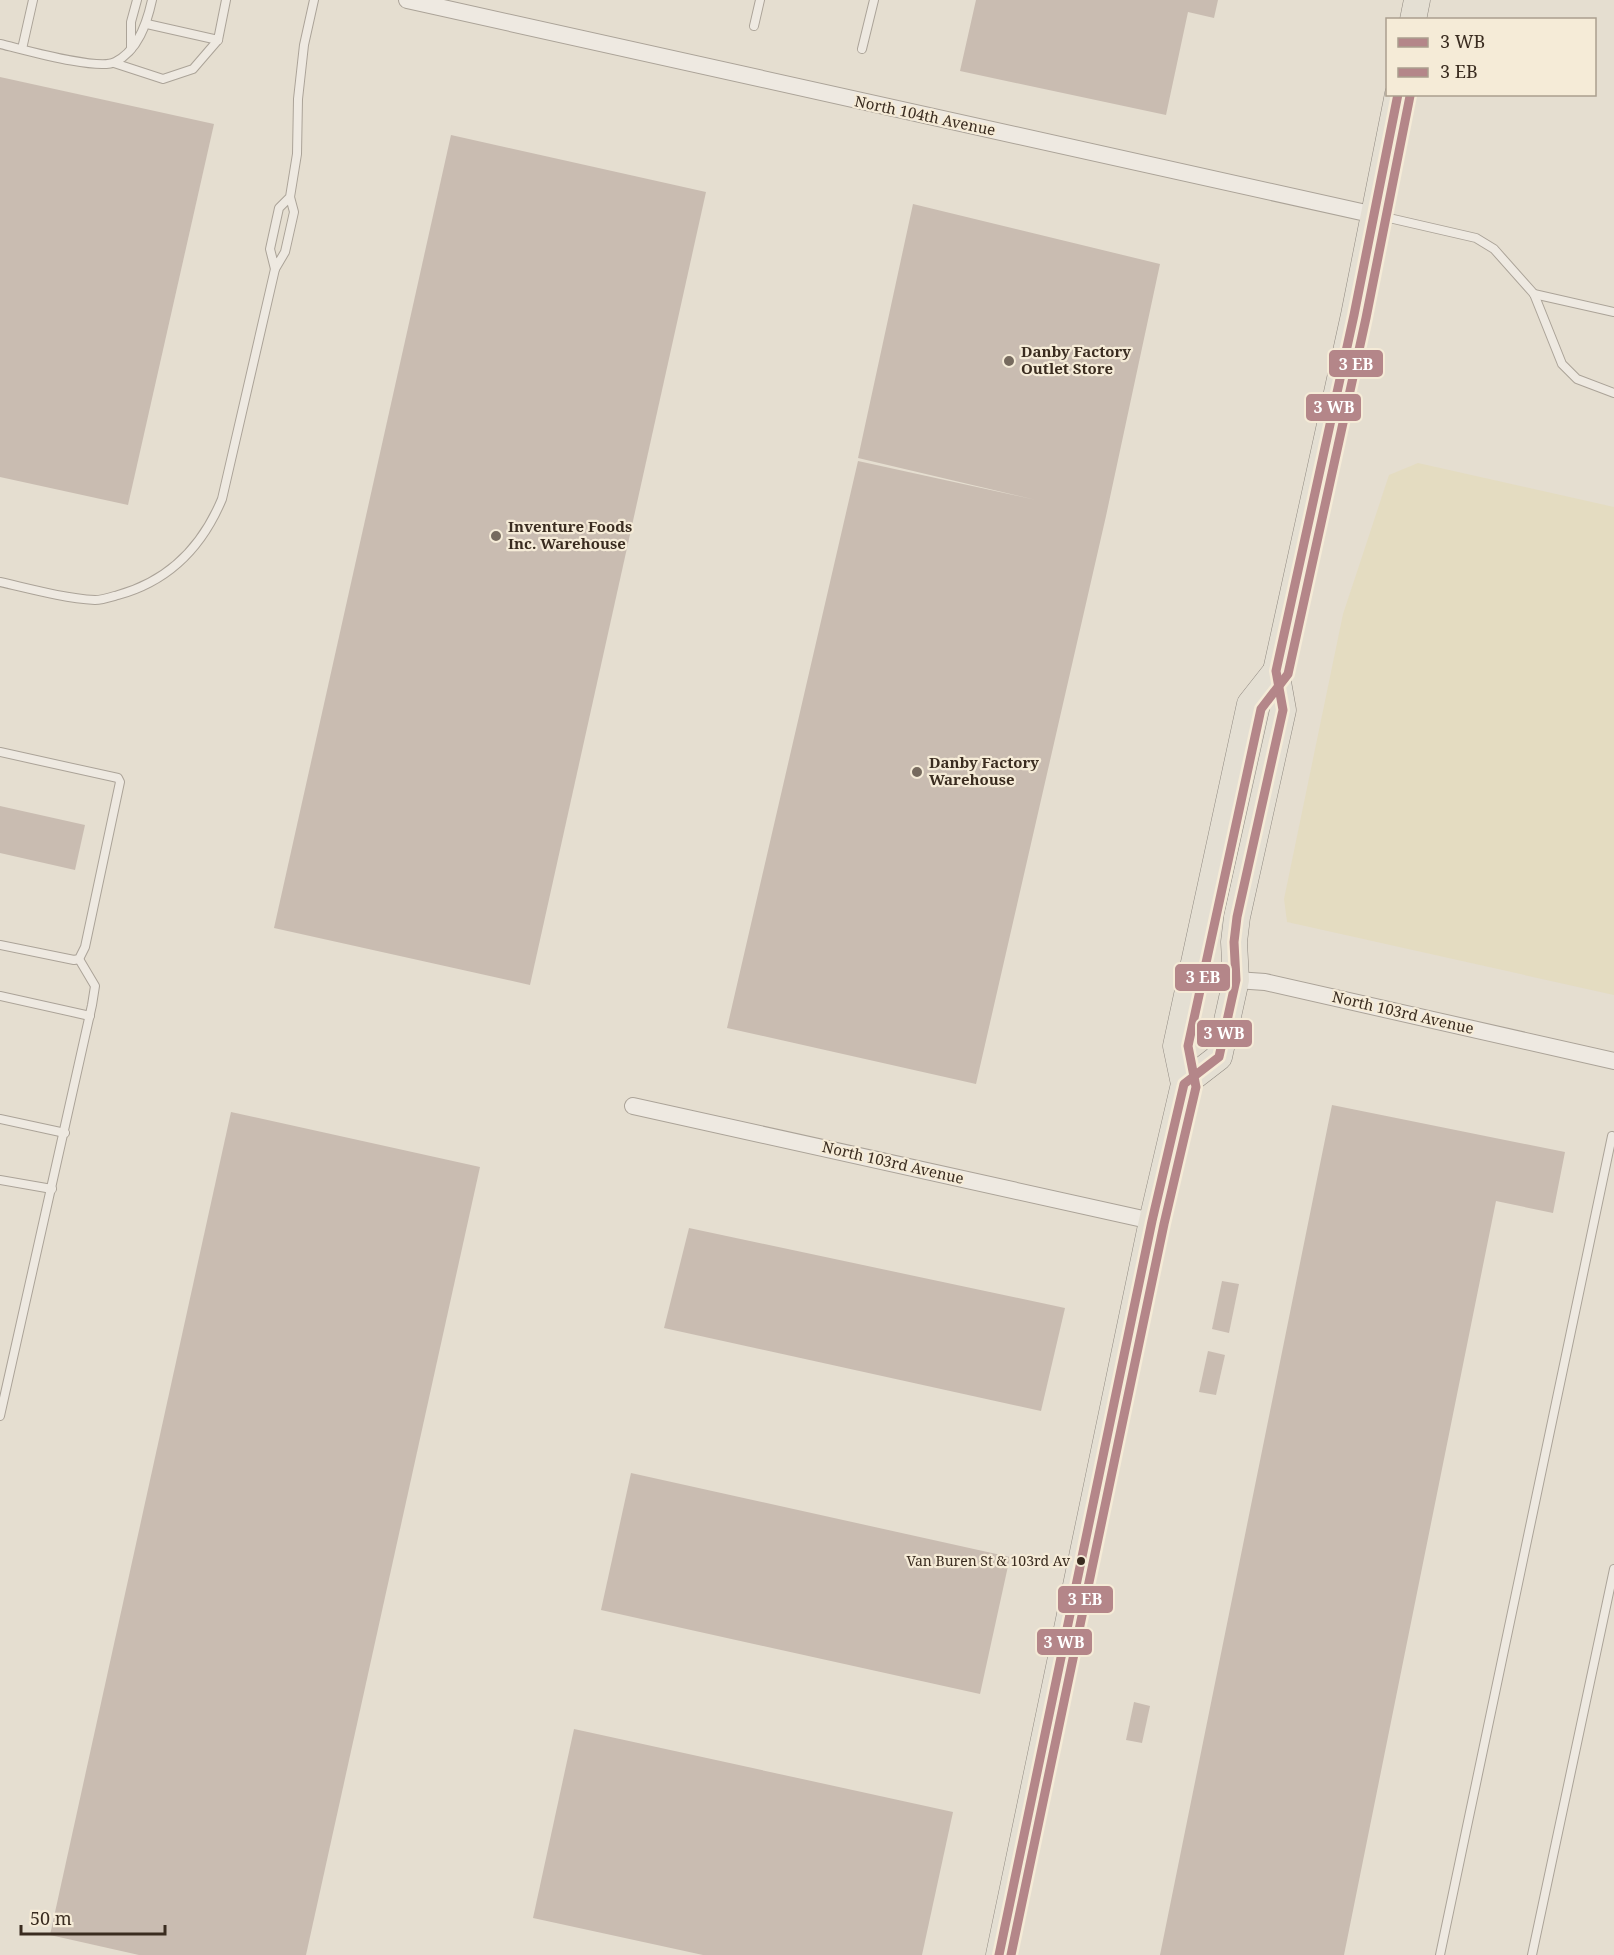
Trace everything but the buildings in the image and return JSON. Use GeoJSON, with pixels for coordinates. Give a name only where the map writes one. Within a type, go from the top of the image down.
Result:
{"type":"FeatureCollection","features":[{"type":"Feature","properties":{"kind":"main road"},"geometry":{"type":"LineString","coordinates":[[1413,18],[1417,0]]}},
{"type":"Feature","properties":{"kind":"main road"},"geometry":{"type":"LineString","coordinates":[[1184,1084],[1218,1057],[1236,980],[1234,942],[1237,917],[1283,710],[1276,671],[1375,215],[1398,96]]}},
{"type":"Feature","properties":{"kind":"main road"},"geometry":{"type":"LineString","coordinates":[[999,1955],[1152,1221],[1184,1084],[1176,1046],[1229,798],[1250,704],[1276,671]]}},
{"type":"Feature","properties":{"kind":"main road"},"geometry":{"type":"LineString","coordinates":[[1229,798],[1238,824],[1219,917],[1236,980]]}},
{"type":"Feature","properties":{"kind":"street","name":"North 104th Avenue"},"geometry":{"type":"LineString","coordinates":[[407,0],[1375,215]]}},
{"type":"Feature","properties":{"kind":"street","name":"North 103rd Avenue"},"geometry":{"type":"LineString","coordinates":[[1191,980],[1266,982],[1614,1061]]}},
{"type":"Feature","properties":{"kind":"street","name":"North 103rd Avenue"},"geometry":{"type":"LineString","coordinates":[[633,1106],[1152,1221]]}},
{"type":"Feature","properties":{"kind":"lane"},"geometry":{"type":"LineString","coordinates":[[22,49],[33,0]]}},
{"type":"Feature","properties":{"kind":"lane"},"geometry":{"type":"LineString","coordinates":[[131,49],[131,22],[136,0]]}},
{"type":"Feature","properties":{"kind":"lane"},"geometry":{"type":"LineString","coordinates":[[114,63],[131,49],[147,24],[152,0]]}},
{"type":"Feature","properties":{"kind":"lane"},"geometry":{"type":"LineString","coordinates":[[0,44],[96,65],[114,63],[163,79],[193,69],[218,40],[226,0]]}},
{"type":"Feature","properties":{"kind":"lane"},"geometry":{"type":"LineString","coordinates":[[0,582],[47,593],[98,600],[138,589],[174,568],[199,542],[213,523],[222,500],[275,269],[285,252],[294,212],[290,197],[297,154],[298,99],[304,45],[314,0]]}},
{"type":"Feature","properties":{"kind":"lane"},"geometry":{"type":"LineString","coordinates":[[754,26],[760,0]]}},
{"type":"Feature","properties":{"kind":"lane"},"geometry":{"type":"LineString","coordinates":[[862,49],[874,0]]}},
{"type":"Feature","properties":{"kind":"lane"},"geometry":{"type":"LineString","coordinates":[[147,24],[218,40]]}},
{"type":"Feature","properties":{"kind":"lane"},"geometry":{"type":"LineString","coordinates":[[275,269],[270,249],[279,208],[290,197]]}},
{"type":"Feature","properties":{"kind":"lane"},"geometry":{"type":"LineString","coordinates":[[1375,215],[1476,238],[1494,249],[1534,294],[1562,364],[1577,379],[1614,393]]}},
{"type":"Feature","properties":{"kind":"lane"},"geometry":{"type":"LineString","coordinates":[[1534,294],[1614,312]]}},
{"type":"Feature","properties":{"kind":"lane"},"geometry":{"type":"LineString","coordinates":[[0,752],[119,780],[83,954],[79,959],[74,960],[0,945]]}},
{"type":"Feature","properties":{"kind":"lane"},"geometry":{"type":"LineString","coordinates":[[0,1416],[90,1016],[95,986],[79,959]]}},
{"type":"Feature","properties":{"kind":"lane"},"geometry":{"type":"LineString","coordinates":[[0,996],[90,1016]]}},
{"type":"Feature","properties":{"kind":"lane"},"geometry":{"type":"LineString","coordinates":[[0,1119],[64,1132]]}},
{"type":"Feature","properties":{"kind":"lane"},"geometry":{"type":"LineString","coordinates":[[1440,1955],[1612,1136]]}},
{"type":"Feature","properties":{"kind":"lane"},"geometry":{"type":"LineString","coordinates":[[0,1180],[52,1189]]}},
{"type":"Feature","properties":{"kind":"lane"},"geometry":{"type":"LineString","coordinates":[[1532,1955],[1614,1569]]}},
{"type":"Feature","properties":{"kind":"shaded area"},"geometry":{"type":"Polygon","coordinates":[[[1418,463],[1614,507],[1614,995],[1287,922],[1284,899],[1343,614],[1389,475],[1418,463]]]}},
{"type":"Feature","properties":{"kind":"transit line"},"geometry":{"type":"LineString","coordinates":[[999,1955],[1152,1221],[1184,1084],[1219,1057],[1236,980],[1234,942],[1237,917],[1283,710],[1276,671],[1354,315],[1398,96]]}},
{"type":"Feature","properties":{"kind":"transit line"},"geometry":{"type":"LineString","coordinates":[[1011,1955],[1164,1224],[1196,1087],[1188,1046],[1261,709],[1288,674],[1366,318],[1410,96]]}},
{"type":"Feature","properties":{"kind":"place","name":"Danby Factory Outlet Store"},"geometry":{"type":"Point","coordinates":[1009,361]}},
{"type":"Feature","properties":{"kind":"place","name":"Inventure Foods Inc. Warehouse"},"geometry":{"type":"Point","coordinates":[496,536]}},
{"type":"Feature","properties":{"kind":"place","name":"Danby Factory Warehouse"},"geometry":{"type":"Point","coordinates":[917,772]}},
{"type":"Feature","properties":{"kind":"place","name":"Van Buren St & 103rd Av"},"geometry":{"type":"Point","coordinates":[1081,1561]}}]}
